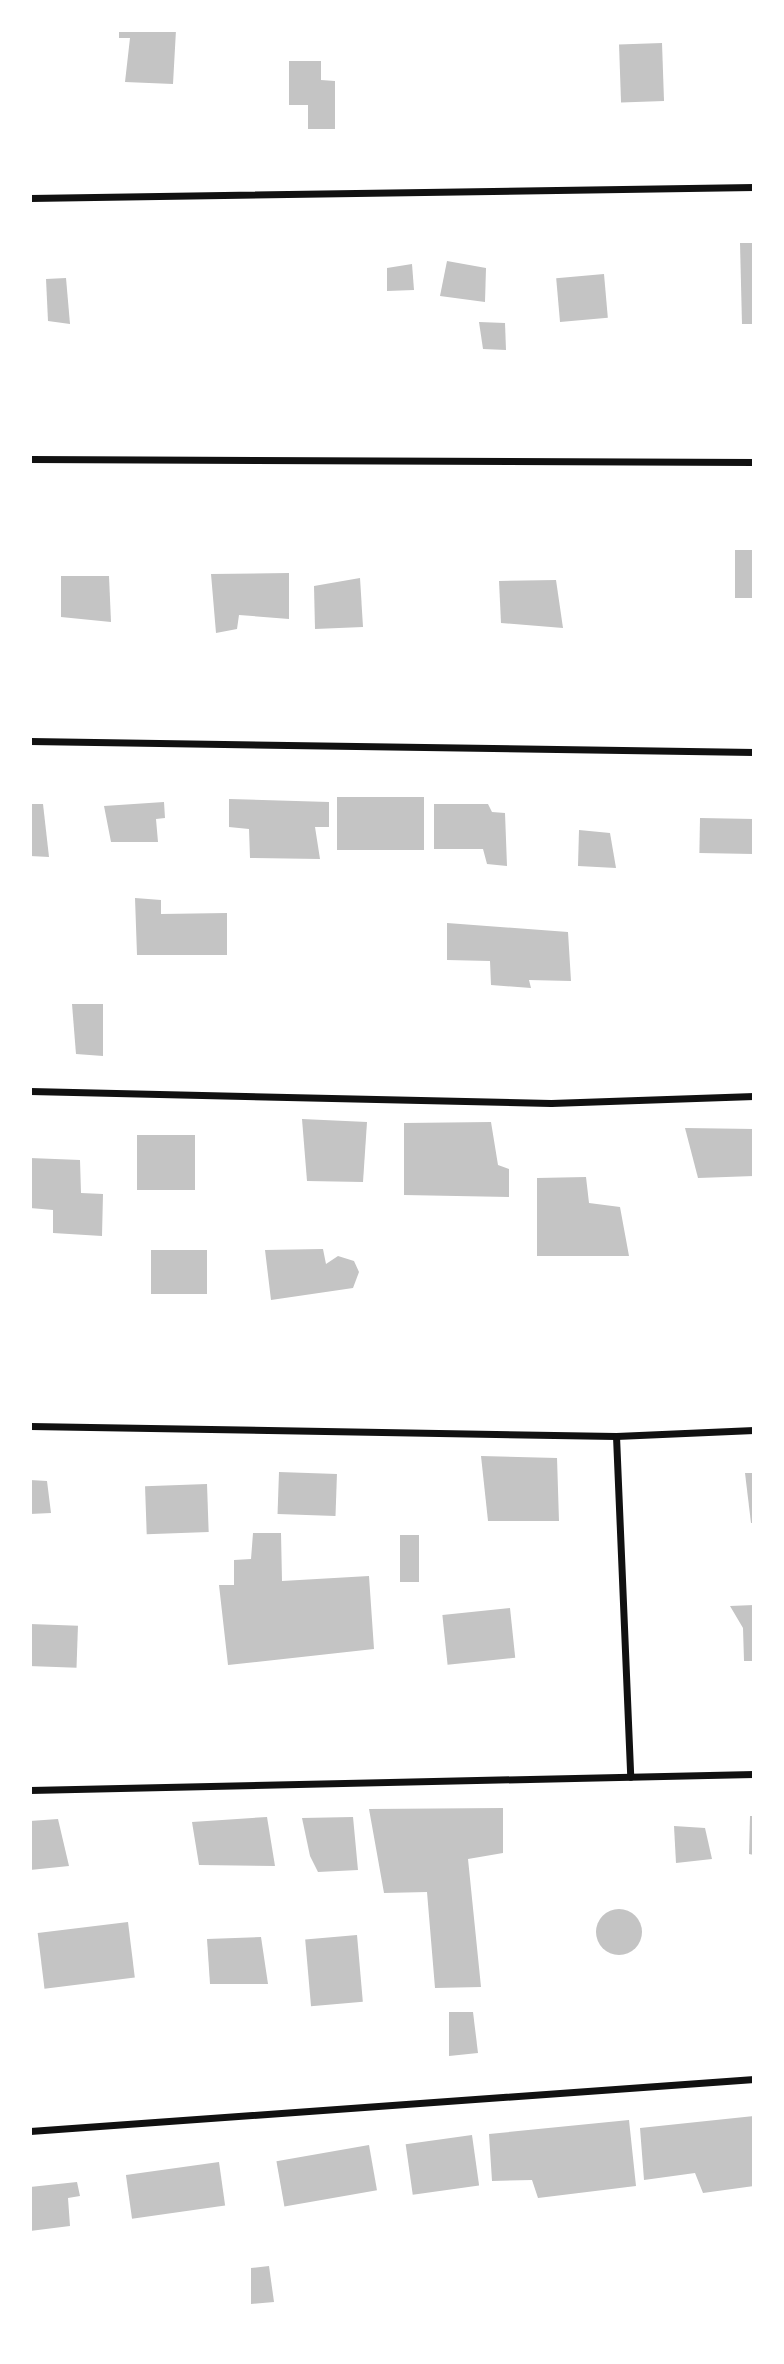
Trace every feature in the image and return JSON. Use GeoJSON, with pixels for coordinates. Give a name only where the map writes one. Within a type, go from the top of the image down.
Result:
{"type":"FeatureCollection","features":[{"type":"Feature","properties":{"kind":"street"},"geometry":{"type":"LineString","coordinates":[[30,198],[754,187]]}},
{"type":"Feature","properties":{"kind":"street"},"geometry":{"type":"LineString","coordinates":[[30,458],[754,463]]}},
{"type":"Feature","properties":{"kind":"street"},"geometry":{"type":"LineString","coordinates":[[30,741],[754,752]]}},
{"type":"Feature","properties":{"kind":"street"},"geometry":{"type":"LineString","coordinates":[[30,1091],[551,1103],[754,1096]]}},
{"type":"Feature","properties":{"kind":"street"},"geometry":{"type":"LineString","coordinates":[[30,1426],[616,1436],[754,1430]]}},
{"type":"Feature","properties":{"kind":"street"},"geometry":{"type":"LineString","coordinates":[[616,1436],[630,1777]]}},
{"type":"Feature","properties":{"kind":"street"},"geometry":{"type":"LineString","coordinates":[[30,1790],[754,1774]]}},
{"type":"Feature","properties":{"kind":"street"},"geometry":{"type":"LineString","coordinates":[[30,2131],[754,2078]]}},
{"type":"Feature","properties":{"kind":"building"},"geometry":{"type":"Polygon","coordinates":[[[119,30],[176,30],[173,84],[125,82],[130,38],[119,38],[119,30]]]}},
{"type":"Feature","properties":{"kind":"building"},"geometry":{"type":"Polygon","coordinates":[[[662,43],[664,101],[621,102],[619,45],[662,43]]]}},
{"type":"Feature","properties":{"kind":"building"},"geometry":{"type":"Polygon","coordinates":[[[289,61],[321,61],[321,80],[335,81],[335,129],[308,129],[308,105],[289,105],[289,61]]]}},
{"type":"Feature","properties":{"kind":"building"},"geometry":{"type":"Polygon","coordinates":[[[740,243],[754,243],[754,324],[742,324],[740,243]]]}},
{"type":"Feature","properties":{"kind":"building"},"geometry":{"type":"Polygon","coordinates":[[[447,261],[486,268],[485,302],[440,296],[447,261]]]}},
{"type":"Feature","properties":{"kind":"building"},"geometry":{"type":"Polygon","coordinates":[[[412,264],[414,290],[387,291],[387,268],[412,264]]]}},
{"type":"Feature","properties":{"kind":"building"},"geometry":{"type":"Polygon","coordinates":[[[604,274],[608,318],[560,322],[556,278],[604,274]]]}},
{"type":"Feature","properties":{"kind":"building"},"geometry":{"type":"Polygon","coordinates":[[[66,278],[70,324],[48,321],[46,279],[66,278]]]}},
{"type":"Feature","properties":{"kind":"building"},"geometry":{"type":"Polygon","coordinates":[[[479,322],[505,323],[506,350],[483,349],[479,322]]]}},
{"type":"Feature","properties":{"kind":"building"},"geometry":{"type":"Polygon","coordinates":[[[735,550],[754,550],[754,598],[735,598],[735,550]]]}},
{"type":"Feature","properties":{"kind":"building"},"geometry":{"type":"Polygon","coordinates":[[[289,573],[289,619],[239,615],[237,629],[216,633],[211,574],[289,573]]]}},
{"type":"Feature","properties":{"kind":"building"},"geometry":{"type":"Polygon","coordinates":[[[61,576],[109,576],[111,622],[61,617],[61,576]]]}},
{"type":"Feature","properties":{"kind":"building"},"geometry":{"type":"Polygon","coordinates":[[[360,578],[363,627],[315,629],[314,586],[360,578]]]}},
{"type":"Feature","properties":{"kind":"building"},"geometry":{"type":"Polygon","coordinates":[[[556,580],[563,628],[501,623],[499,581],[556,580]]]}},
{"type":"Feature","properties":{"kind":"building"},"geometry":{"type":"Polygon","coordinates":[[[337,797],[424,797],[424,850],[337,850],[337,797]]]}},
{"type":"Feature","properties":{"kind":"building"},"geometry":{"type":"Polygon","coordinates":[[[229,799],[329,802],[329,827],[315,827],[320,859],[250,858],[249,829],[229,827],[229,799]]]}},
{"type":"Feature","properties":{"kind":"building"},"geometry":{"type":"Polygon","coordinates":[[[164,802],[165,818],[156,819],[158,842],[111,842],[104,806],[164,802]]]}},
{"type":"Feature","properties":{"kind":"building"},"geometry":{"type":"Polygon","coordinates":[[[30,804],[43,804],[49,857],[30,856],[30,804]]]}},
{"type":"Feature","properties":{"kind":"building"},"geometry":{"type":"Polygon","coordinates":[[[434,804],[488,804],[492,812],[505,813],[507,866],[487,864],[483,849],[434,849],[434,804]]]}},
{"type":"Feature","properties":{"kind":"building"},"geometry":{"type":"Polygon","coordinates":[[[700,818],[754,819],[753,854],[699,853],[700,818]]]}},
{"type":"Feature","properties":{"kind":"building"},"geometry":{"type":"Polygon","coordinates":[[[579,830],[610,833],[616,868],[578,866],[579,830]]]}},
{"type":"Feature","properties":{"kind":"building"},"geometry":{"type":"Polygon","coordinates":[[[135,898],[161,900],[161,914],[227,913],[227,955],[137,955],[135,898]]]}},
{"type":"Feature","properties":{"kind":"building"},"geometry":{"type":"Polygon","coordinates":[[[447,923],[568,932],[571,981],[529,980],[531,988],[491,985],[490,961],[447,960],[447,923]]]}},
{"type":"Feature","properties":{"kind":"building"},"geometry":{"type":"Polygon","coordinates":[[[72,1004],[103,1004],[103,1056],[76,1054],[72,1004]]]}},
{"type":"Feature","properties":{"kind":"building"},"geometry":{"type":"Polygon","coordinates":[[[302,1119],[367,1122],[363,1182],[307,1181],[302,1119]]]}},
{"type":"Feature","properties":{"kind":"building"},"geometry":{"type":"Polygon","coordinates":[[[491,1122],[498,1165],[509,1169],[509,1197],[404,1195],[404,1123],[491,1122]]]}},
{"type":"Feature","properties":{"kind":"building"},"geometry":{"type":"Polygon","coordinates":[[[685,1128],[754,1129],[754,1176],[698,1178],[685,1128]]]}},
{"type":"Feature","properties":{"kind":"building"},"geometry":{"type":"Polygon","coordinates":[[[137,1135],[195,1135],[195,1190],[137,1190],[137,1135]]]}},
{"type":"Feature","properties":{"kind":"building"},"geometry":{"type":"Polygon","coordinates":[[[30,1158],[80,1160],[81,1193],[103,1194],[102,1236],[53,1233],[53,1210],[30,1208],[30,1158]]]}},
{"type":"Feature","properties":{"kind":"building"},"geometry":{"type":"Polygon","coordinates":[[[586,1177],[589,1203],[620,1207],[629,1256],[537,1256],[537,1178],[586,1177]]]}},
{"type":"Feature","properties":{"kind":"building"},"geometry":{"type":"Polygon","coordinates":[[[323,1249],[326,1264],[338,1256],[354,1261],[359,1272],[353,1288],[271,1300],[265,1250],[323,1249]]]}},
{"type":"Feature","properties":{"kind":"building"},"geometry":{"type":"Polygon","coordinates":[[[151,1250],[207,1250],[207,1294],[151,1294],[151,1250]]]}},
{"type":"Feature","properties":{"kind":"building"},"geometry":{"type":"Polygon","coordinates":[[[481,1456],[557,1458],[559,1521],[488,1521],[481,1456]]]}},
{"type":"Feature","properties":{"kind":"building"},"geometry":{"type":"Polygon","coordinates":[[[279,1472],[337,1474],[335,1516],[278,1514],[279,1472]]]}},
{"type":"Feature","properties":{"kind":"building"},"geometry":{"type":"Polygon","coordinates":[[[745,1473],[754,1473],[754,1523],[751,1523],[745,1473]]]}},
{"type":"Feature","properties":{"kind":"building"},"geometry":{"type":"Polygon","coordinates":[[[30,1480],[47,1481],[51,1513],[30,1514],[30,1480]]]}},
{"type":"Feature","properties":{"kind":"building"},"geometry":{"type":"Polygon","coordinates":[[[207,1484],[209,1532],[147,1534],[145,1486],[207,1484]]]}},
{"type":"Feature","properties":{"kind":"building"},"geometry":{"type":"Polygon","coordinates":[[[253,1533],[281,1533],[282,1581],[369,1576],[374,1649],[228,1665],[219,1585],[234,1585],[234,1560],[251,1559],[253,1533]]]}},
{"type":"Feature","properties":{"kind":"building"},"geometry":{"type":"Polygon","coordinates":[[[400,1535],[419,1535],[419,1582],[400,1582],[400,1535]]]}},
{"type":"Feature","properties":{"kind":"building"},"geometry":{"type":"Polygon","coordinates":[[[754,1605],[754,1661],[744,1661],[743,1628],[730,1606],[754,1605]]]}},
{"type":"Feature","properties":{"kind":"building"},"geometry":{"type":"Polygon","coordinates":[[[510,1608],[515,1658],[448,1665],[442,1615],[510,1608]]]}},
{"type":"Feature","properties":{"kind":"building"},"geometry":{"type":"Polygon","coordinates":[[[30,1624],[78,1626],[77,1668],[30,1666],[30,1624]]]}},
{"type":"Feature","properties":{"kind":"building"},"geometry":{"type":"Polygon","coordinates":[[[503,1808],[503,1853],[468,1859],[481,1987],[435,1988],[427,1892],[384,1893],[369,1809],[503,1808]]]}},
{"type":"Feature","properties":{"kind":"building"},"geometry":{"type":"Polygon","coordinates":[[[750,1816],[754,1816],[754,1855],[749,1854],[750,1816]]]}},
{"type":"Feature","properties":{"kind":"building"},"geometry":{"type":"Polygon","coordinates":[[[267,1817],[275,1866],[199,1865],[192,1822],[267,1817]]]}},
{"type":"Feature","properties":{"kind":"building"},"geometry":{"type":"Polygon","coordinates":[[[353,1817],[358,1870],[318,1872],[310,1856],[302,1818],[353,1817]]]}},
{"type":"Feature","properties":{"kind":"building"},"geometry":{"type":"Polygon","coordinates":[[[58,1819],[69,1866],[30,1870],[30,1821],[58,1819]]]}},
{"type":"Feature","properties":{"kind":"building"},"geometry":{"type":"Polygon","coordinates":[[[674,1826],[705,1828],[712,1859],[676,1863],[674,1826]]]}},
{"type":"Feature","properties":{"kind":"building"},"geometry":{"type":"Polygon","coordinates":[[[619,1909],[635,1916],[642,1932],[635,1948],[619,1955],[603,1948],[596,1932],[603,1916],[619,1909]]]}},
{"type":"Feature","properties":{"kind":"building"},"geometry":{"type":"Polygon","coordinates":[[[128,1922],[135,1978],[45,1989],[38,1933],[128,1922]]]}},
{"type":"Feature","properties":{"kind":"building"},"geometry":{"type":"Polygon","coordinates":[[[357,1935],[363,2002],[311,2006],[305,1940],[357,1935]]]}},
{"type":"Feature","properties":{"kind":"building"},"geometry":{"type":"Polygon","coordinates":[[[261,1937],[268,1984],[210,1984],[207,1939],[261,1937]]]}},
{"type":"Feature","properties":{"kind":"building"},"geometry":{"type":"Polygon","coordinates":[[[449,2012],[473,2012],[478,2053],[449,2056],[449,2012]]]}},
{"type":"Feature","properties":{"kind":"building"},"geometry":{"type":"Polygon","coordinates":[[[754,2116],[754,2186],[703,2193],[695,2173],[644,2180],[640,2128],[754,2116]]]}},
{"type":"Feature","properties":{"kind":"building"},"geometry":{"type":"Polygon","coordinates":[[[629,2120],[636,2186],[538,2198],[532,2180],[492,2181],[489,2134],[629,2120]]]}},
{"type":"Feature","properties":{"kind":"building"},"geometry":{"type":"Polygon","coordinates":[[[472,2135],[479,2186],[413,2195],[406,2144],[472,2135]]]}},
{"type":"Feature","properties":{"kind":"building"},"geometry":{"type":"Polygon","coordinates":[[[369,2145],[377,2190],[284,2207],[276,2161],[369,2145]]]}},
{"type":"Feature","properties":{"kind":"building"},"geometry":{"type":"Polygon","coordinates":[[[219,2162],[225,2206],[132,2219],[126,2175],[219,2162]]]}},
{"type":"Feature","properties":{"kind":"building"},"geometry":{"type":"Polygon","coordinates":[[[77,2182],[80,2196],[68,2198],[70,2226],[30,2231],[30,2187],[77,2182]]]}},
{"type":"Feature","properties":{"kind":"building"},"geometry":{"type":"Polygon","coordinates":[[[269,2266],[274,2302],[251,2304],[251,2268],[269,2266]]]}}]}
